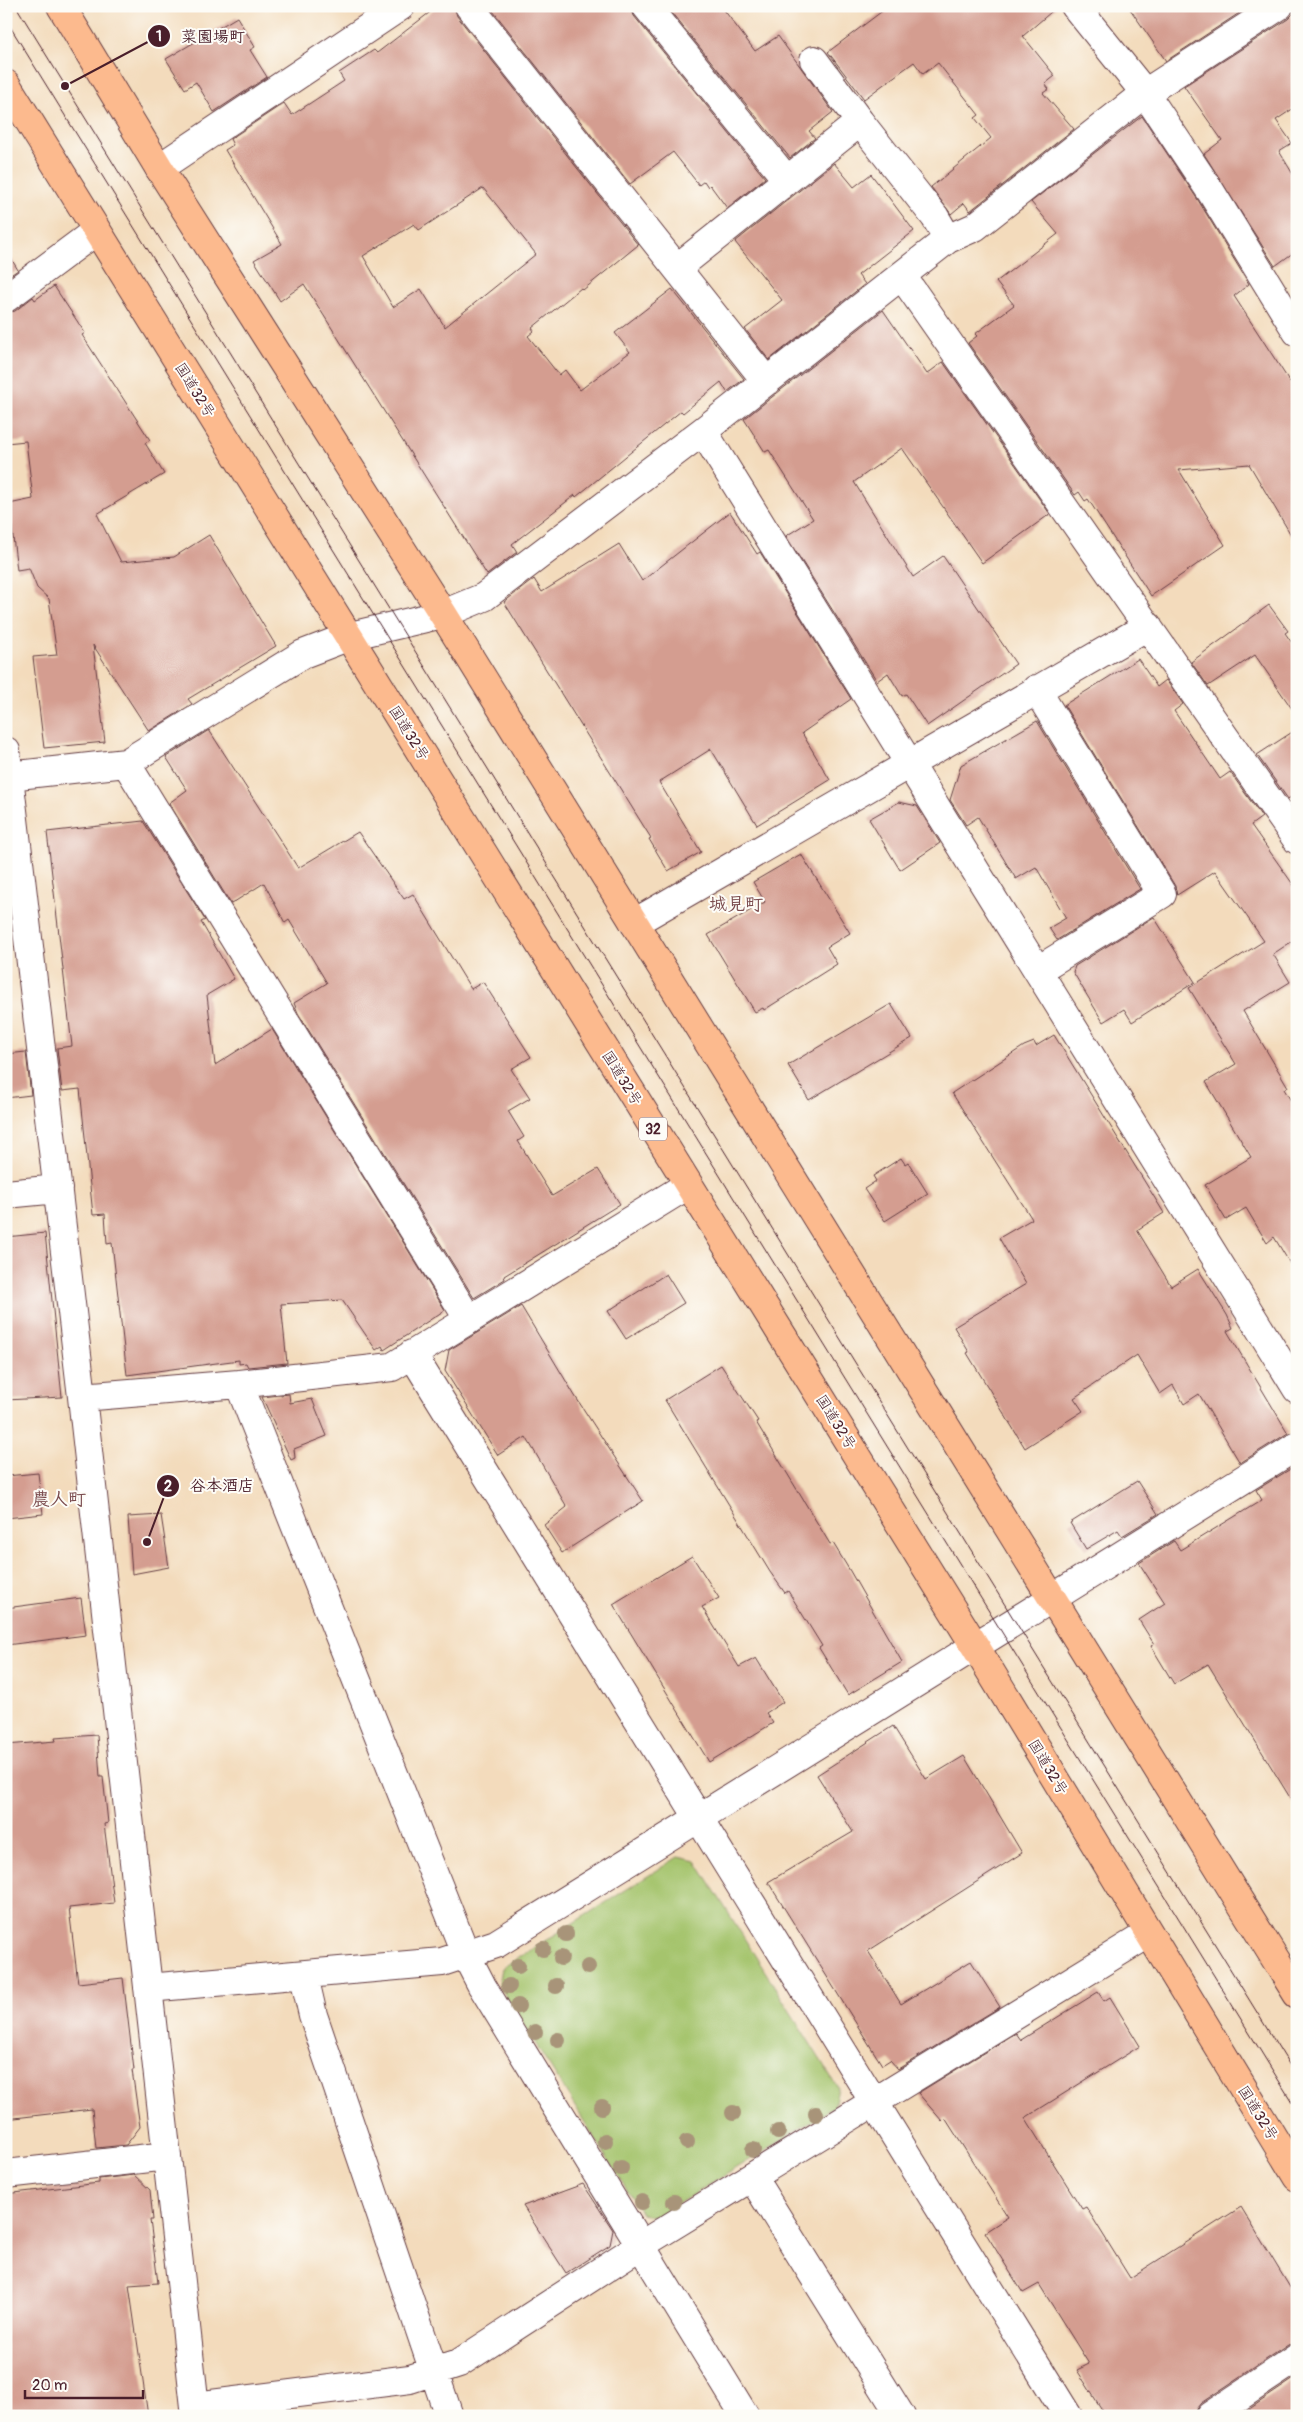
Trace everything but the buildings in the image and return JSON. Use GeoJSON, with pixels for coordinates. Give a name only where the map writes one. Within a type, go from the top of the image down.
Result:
{"type":"FeatureCollection","features":[{"type":"Feature","properties":{"kind":"highway"},"geometry":{"type":"LineString","coordinates":[[61,6],[159,168],[443,614],[1297,1994]]}},
{"type":"Feature","properties":{"kind":"highway","name":"国道32号"},"geometry":{"type":"LineString","coordinates":[[6,84],[975,1646],[1297,2177]]}},
{"type":"Feature","properties":{"kind":"street"},"geometry":{"type":"LineString","coordinates":[[159,168],[400,6]]}},
{"type":"Feature","properties":{"kind":"street"},"geometry":{"type":"LineString","coordinates":[[469,6],[766,381]]}},
{"type":"Feature","properties":{"kind":"street"},"geometry":{"type":"LineString","coordinates":[[646,6],[787,180]]}},
{"type":"Feature","properties":{"kind":"street"},"geometry":{"type":"LineString","coordinates":[[1075,6],[1145,93],[1211,192],[1297,332]]}},
{"type":"Feature","properties":{"kind":"street"},"geometry":{"type":"LineString","coordinates":[[1148,1934],[641,2245],[459,2362],[434,2373],[410,2379],[195,2411],[82,1397],[8,763],[126,763],[303,654],[350,636],[443,614],[494,590],[703,431],[948,239],[976,227],[1145,93],[1279,6]]}},
{"type":"Feature","properties":{"kind":"street"},"geometry":{"type":"LineString","coordinates":[[814,60],[935,217],[948,239]]}},
{"type":"Feature","properties":{"kind":"street"},"geometry":{"type":"LineString","coordinates":[[677,268],[860,122]]}},
{"type":"Feature","properties":{"kind":"street"},"geometry":{"type":"LineString","coordinates":[[6,298],[96,231]]}},
{"type":"Feature","properties":{"kind":"street"},"geometry":{"type":"LineString","coordinates":[[902,276],[1297,840]]}},
{"type":"Feature","properties":{"kind":"street"},"geometry":{"type":"LineString","coordinates":[[703,431],[910,762],[1297,1389]]}},
{"type":"Feature","properties":{"kind":"street"},"geometry":{"type":"LineString","coordinates":[[634,923],[1148,626]]}},
{"type":"Feature","properties":{"kind":"street"},"geometry":{"type":"LineString","coordinates":[[1036,689],[1162,894],[1038,970]]}},
{"type":"Feature","properties":{"kind":"street"},"geometry":{"type":"LineString","coordinates":[[126,763],[469,1320]]}},
{"type":"Feature","properties":{"kind":"street"},"geometry":{"type":"LineString","coordinates":[[82,1397],[240,1384],[392,1367],[688,1185]]}},
{"type":"Feature","properties":{"kind":"street"},"geometry":{"type":"LineString","coordinates":[[6,1194],[58,1189]]}},
{"type":"Feature","properties":{"kind":"street"},"geometry":{"type":"LineString","coordinates":[[412,1354],[876,2102],[1068,2416]]}},
{"type":"Feature","properties":{"kind":"street"},"geometry":{"type":"LineString","coordinates":[[240,1384],[466,1955],[482,1986],[745,2416]]}},
{"type":"Feature","properties":{"kind":"street"},"geometry":{"type":"LineString","coordinates":[[148,1988],[304,1976],[442,1962],[496,1944],[1297,1446]]}},
{"type":"Feature","properties":{"kind":"street"},"geometry":{"type":"LineString","coordinates":[[304,1976],[313,2015],[449,2416]]}},
{"type":"Feature","properties":{"kind":"street"},"geometry":{"type":"LineString","coordinates":[[6,2174],[167,2156]]}},
{"type":"Feature","properties":{"kind":"street"},"geometry":{"type":"LineString","coordinates":[[752,2177],[900,2416]]}},
{"type":"Feature","properties":{"kind":"street"},"geometry":{"type":"LineString","coordinates":[[1210,2416],[1297,2358]]}},
{"type":"Feature","properties":{"kind":"green space"},"geometry":{"type":"Polygon","coordinates":[[[678,1857],[696,1861],[838,2088],[834,2107],[657,2217],[642,2214],[499,1985],[502,1968],[678,1857]]]}},
{"type":"Feature","properties":{"kind":"tram line"},"geometry":{"type":"LineString","coordinates":[[16,6],[1297,2077]]}},
{"type":"Feature","properties":{"kind":"tram line"},"geometry":{"type":"LineString","coordinates":[[6,20],[1297,2110]]}},
{"type":"Feature","properties":{"kind":"place","name":"菜園場町"},"geometry":{"type":"Point","coordinates":[65,86]}},
{"type":"Feature","properties":{"kind":"place","name":"谷本酒店"},"geometry":{"type":"Point","coordinates":[147,1542]}},
{"type":"Feature","properties":{"kind":"district","name":"城見町"},"geometry":{"type":"Point","coordinates":[736,904]}},
{"type":"Feature","properties":{"kind":"district","name":"農人町"},"geometry":{"type":"Point","coordinates":[59,1499]}}]}
